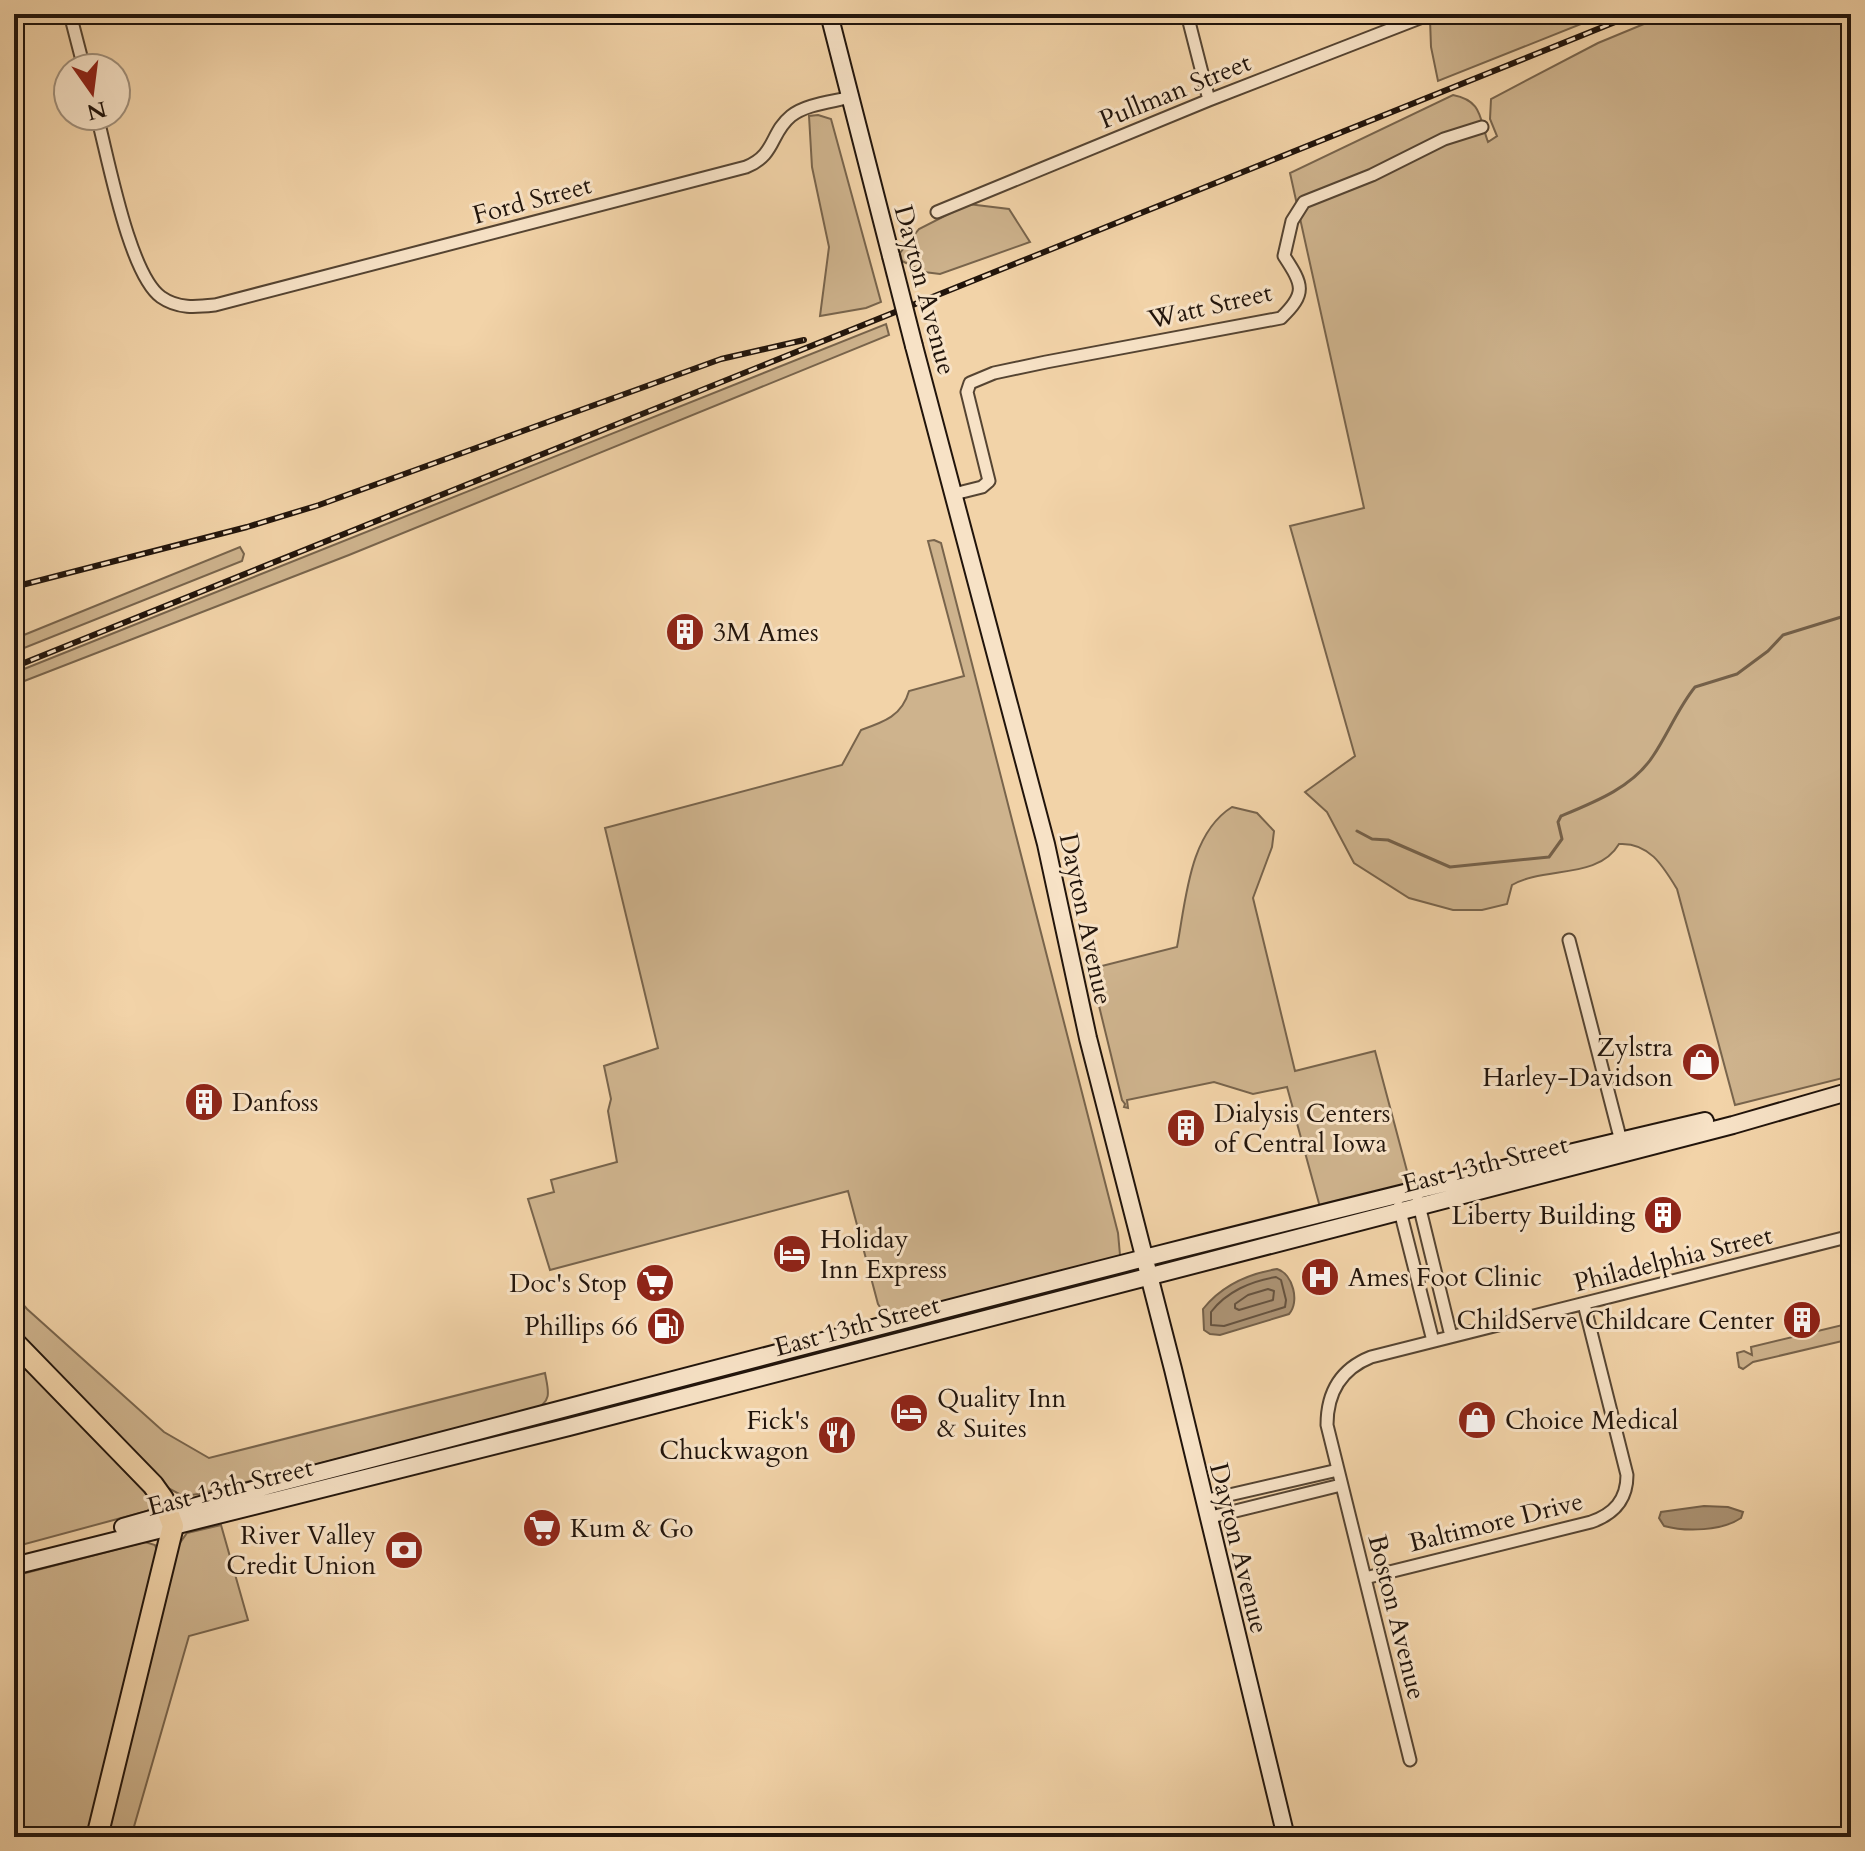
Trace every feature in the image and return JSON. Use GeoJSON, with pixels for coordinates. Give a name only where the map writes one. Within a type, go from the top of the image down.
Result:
{"type":"FeatureCollection","features":[{"type":"Feature","properties":{"kind":"highway"},"geometry":{"type":"LineString","coordinates":[[14,1342],[153,1485],[171,1520],[97,1837]]}},
{"type":"Feature","properties":{"kind":"main road","name":"Dayton Avenue"},"geometry":{"type":"LineString","coordinates":[[829,14],[1046,844],[1088,1038],[1147,1266],[1286,1837]]}},
{"type":"Feature","properties":{"kind":"main road","name":"East 13th Street"},"geometry":{"type":"LineString","coordinates":[[14,1556],[569,1427],[1147,1266],[1851,1090]]}},
{"type":"Feature","properties":{"kind":"main road","name":"East 13th Street"},"geometry":{"type":"LineString","coordinates":[[14,1566],[171,1520]]}},
{"type":"Feature","properties":{"kind":"street"},"geometry":{"type":"LineString","coordinates":[[70,14],[80,52]]}},
{"type":"Feature","properties":{"kind":"street"},"geometry":{"type":"LineString","coordinates":[[1187,14],[1209,100]]}},
{"type":"Feature","properties":{"kind":"street","name":"Pullman Street"},"geometry":{"type":"LineString","coordinates":[[937,212],[1209,100],[1430,14]]}},
{"type":"Feature","properties":{"kind":"street","name":"Ford Street"},"geometry":{"type":"LineString","coordinates":[[101,132],[145,280],[164,299],[185,307],[199,307],[746,167],[765,157],[791,116],[851,97]]}},
{"type":"Feature","properties":{"kind":"street","name":"Watt Street"},"geometry":{"type":"LineString","coordinates":[[954,494],[982,487],[989,481],[967,392],[970,383],[994,373],[1046,362],[1281,318],[1297,302],[1301,290],[1284,256],[1292,221],[1304,202],[1372,175],[1444,139],[1482,127]]}},
{"type":"Feature","properties":{"kind":"street"},"geometry":{"type":"LineString","coordinates":[[1569,940],[1623,1147]]}},
{"type":"Feature","properties":{"kind":"street"},"geometry":{"type":"LineString","coordinates":[[1417,1198],[1451,1336]]}},
{"type":"Feature","properties":{"kind":"street"},"geometry":{"type":"LineString","coordinates":[[1398,1202],[1433,1341]]}},
{"type":"Feature","properties":{"kind":"street","name":"Philadelphia Street"},"geometry":{"type":"LineString","coordinates":[[1341,1485],[1327,1425],[1329,1399],[1338,1381],[1359,1362],[1851,1236]]}},
{"type":"Feature","properties":{"kind":"street","name":"Baltimore Drive"},"geometry":{"type":"LineString","coordinates":[[1365,1578],[1591,1522],[1614,1510],[1627,1488],[1627,1475],[1584,1304]]}},
{"type":"Feature","properties":{"kind":"street"},"geometry":{"type":"LineString","coordinates":[[1203,1501],[1338,1470]]}},
{"type":"Feature","properties":{"kind":"street"},"geometry":{"type":"LineString","coordinates":[[1207,1518],[1341,1485]]}},
{"type":"Feature","properties":{"kind":"street","name":"Boston Avenue"},"geometry":{"type":"LineString","coordinates":[[1341,1485],[1410,1760]]}},
{"type":"Feature","properties":{"kind":"shaded area"},"geometry":{"type":"Polygon","coordinates":[[[1442,14],[1606,14],[1438,81],[1431,47],[1430,19],[1442,14]]]}},
{"type":"Feature","properties":{"kind":"shaded area"},"geometry":{"type":"Polygon","coordinates":[[[1668,14],[1851,14],[1851,1076],[1735,1105],[1677,889],[1647,851],[1630,844],[1619,844],[1598,863],[1525,879],[1512,885],[1507,904],[1482,910],[1453,910],[1409,898],[1354,863],[1327,812],[1305,792],[1355,756],[1290,526],[1364,508],[1290,173],[1453,95],[1475,106],[1488,142],[1497,136],[1490,119],[1491,99],[1598,43],[1668,14]]]}},
{"type":"Feature","properties":{"kind":"shaded area"},"geometry":{"type":"Polygon","coordinates":[[[809,116],[831,119],[881,302],[866,308],[820,316],[829,247],[812,167],[809,116]]]}},
{"type":"Feature","properties":{"kind":"shaded area"},"geometry":{"type":"Polygon","coordinates":[[[968,204],[1009,209],[1030,242],[940,274],[924,272],[902,261],[900,253],[919,229],[968,204]]]}},
{"type":"Feature","properties":{"kind":"shaded area"},"geometry":{"type":"Polygon","coordinates":[[[886,324],[889,335],[349,555],[14,685],[14,673],[886,324]]]}},
{"type":"Feature","properties":{"kind":"shaded area"},"geometry":{"type":"Polygon","coordinates":[[[928,541],[941,543],[1118,1233],[1120,1255],[1116,1259],[892,1317],[884,1313],[878,1304],[848,1191],[550,1270],[528,1199],[554,1192],[551,1180],[617,1162],[608,1111],[611,1099],[604,1066],[658,1048],[605,828],[842,765],[861,730],[897,712],[909,691],[964,676],[928,541]]]}},
{"type":"Feature","properties":{"kind":"shaded area"},"geometry":{"type":"Polygon","coordinates":[[[240,547],[244,554],[242,561],[14,652],[14,639],[240,547]]]}},
{"type":"Feature","properties":{"kind":"shaded area"},"geometry":{"type":"Polygon","coordinates":[[[1232,807],[1257,813],[1274,831],[1272,847],[1253,898],[1295,1071],[1375,1051],[1411,1186],[1320,1207],[1287,1087],[1253,1094],[1214,1082],[1127,1100],[1128,1108],[1124,1107],[1090,969],[1177,947],[1187,889],[1198,851],[1218,819],[1232,807]]]}},
{"type":"Feature","properties":{"kind":"shaded area"},"geometry":{"type":"Polygon","coordinates":[[[14,1294],[164,1432],[209,1458],[545,1373],[548,1394],[545,1402],[535,1409],[183,1496],[166,1487],[14,1330],[14,1294]]]}},
{"type":"Feature","properties":{"kind":"shaded area"},"geometry":{"type":"Polygon","coordinates":[[[1851,1323],[1851,1339],[1753,1362],[1743,1369],[1739,1367],[1737,1353],[1744,1351],[1752,1355],[1751,1347],[1851,1323]]]}},
{"type":"Feature","properties":{"kind":"shaded area"},"geometry":{"type":"Polygon","coordinates":[[[14,1353],[153,1501],[152,1507],[147,1511],[14,1547],[14,1353]]]}},
{"type":"Feature","properties":{"kind":"shaded area"},"geometry":{"type":"Polygon","coordinates":[[[221,1525],[248,1620],[189,1636],[131,1837],[102,1837],[177,1547],[187,1533],[221,1525]]]}},
{"type":"Feature","properties":{"kind":"shaded area"},"geometry":{"type":"Polygon","coordinates":[[[145,1542],[155,1545],[159,1556],[90,1837],[14,1837],[14,1576],[145,1542]]]}},
{"type":"Feature","properties":{"kind":"water"},"geometry":{"type":"Polygon","coordinates":[[[1277,1269],[1287,1276],[1293,1289],[1294,1303],[1289,1314],[1220,1335],[1204,1330],[1203,1309],[1218,1293],[1245,1278],[1277,1269]]]}},
{"type":"Feature","properties":{"kind":"water"},"geometry":{"type":"Polygon","coordinates":[[[1704,1506],[1728,1507],[1743,1512],[1741,1518],[1724,1526],[1704,1529],[1664,1526],[1659,1518],[1661,1512],[1704,1506]]]}},
{"type":"Feature","properties":{"kind":"waterway"},"geometry":{"type":"LineString","coordinates":[[1357,831],[1372,839],[1388,840],[1450,867],[1549,857],[1562,839],[1558,822],[1561,816],[1612,792],[1645,767],[1695,687],[1737,674],[1768,651],[1783,635],[1851,614]]}},
{"type":"Feature","properties":{"kind":"railway"},"geometry":{"type":"LineString","coordinates":[[14,667],[1635,14]]}},
{"type":"Feature","properties":{"kind":"railway"},"geometry":{"type":"LineString","coordinates":[[14,587],[247,527],[319,505],[721,359],[804,340]]}},
{"type":"Feature","properties":{"kind":"place","name":"3M Ames"},"geometry":{"type":"Point","coordinates":[685,632]}},
{"type":"Feature","properties":{"kind":"place","name":"Zylstra Harley-Davidson"},"geometry":{"type":"Point","coordinates":[1701,1062]}},
{"type":"Feature","properties":{"kind":"place","name":"Danfoss"},"geometry":{"type":"Point","coordinates":[204,1102]}},
{"type":"Feature","properties":{"kind":"place","name":"Dialysis Centers of Central Iowa"},"geometry":{"type":"Point","coordinates":[1186,1128]}},
{"type":"Feature","properties":{"kind":"place","name":"Liberty Building"},"geometry":{"type":"Point","coordinates":[1663,1215]}},
{"type":"Feature","properties":{"kind":"place","name":"Holiday Inn Express"},"geometry":{"type":"Point","coordinates":[792,1254]}},
{"type":"Feature","properties":{"kind":"place","name":"Ames Foot Clinic"},"geometry":{"type":"Point","coordinates":[1320,1277]}},
{"type":"Feature","properties":{"kind":"place","name":"Doc's Stop"},"geometry":{"type":"Point","coordinates":[655,1283]}},
{"type":"Feature","properties":{"kind":"place","name":"ChildServe Childcare Center"},"geometry":{"type":"Point","coordinates":[1802,1320]}},
{"type":"Feature","properties":{"kind":"place","name":"Phillips 66"},"geometry":{"type":"Point","coordinates":[666,1326]}},
{"type":"Feature","properties":{"kind":"place","name":"Quality Inn & Suites"},"geometry":{"type":"Point","coordinates":[909,1413]}},
{"type":"Feature","properties":{"kind":"place","name":"Choice Medical"},"geometry":{"type":"Point","coordinates":[1477,1420]}},
{"type":"Feature","properties":{"kind":"place","name":"Fick's Chuckwagon"},"geometry":{"type":"Point","coordinates":[837,1435]}},
{"type":"Feature","properties":{"kind":"place","name":"Kum & Go"},"geometry":{"type":"Point","coordinates":[542,1528]}},
{"type":"Feature","properties":{"kind":"place","name":"River Valley Credit Union"},"geometry":{"type":"Point","coordinates":[404,1550]}}]}
